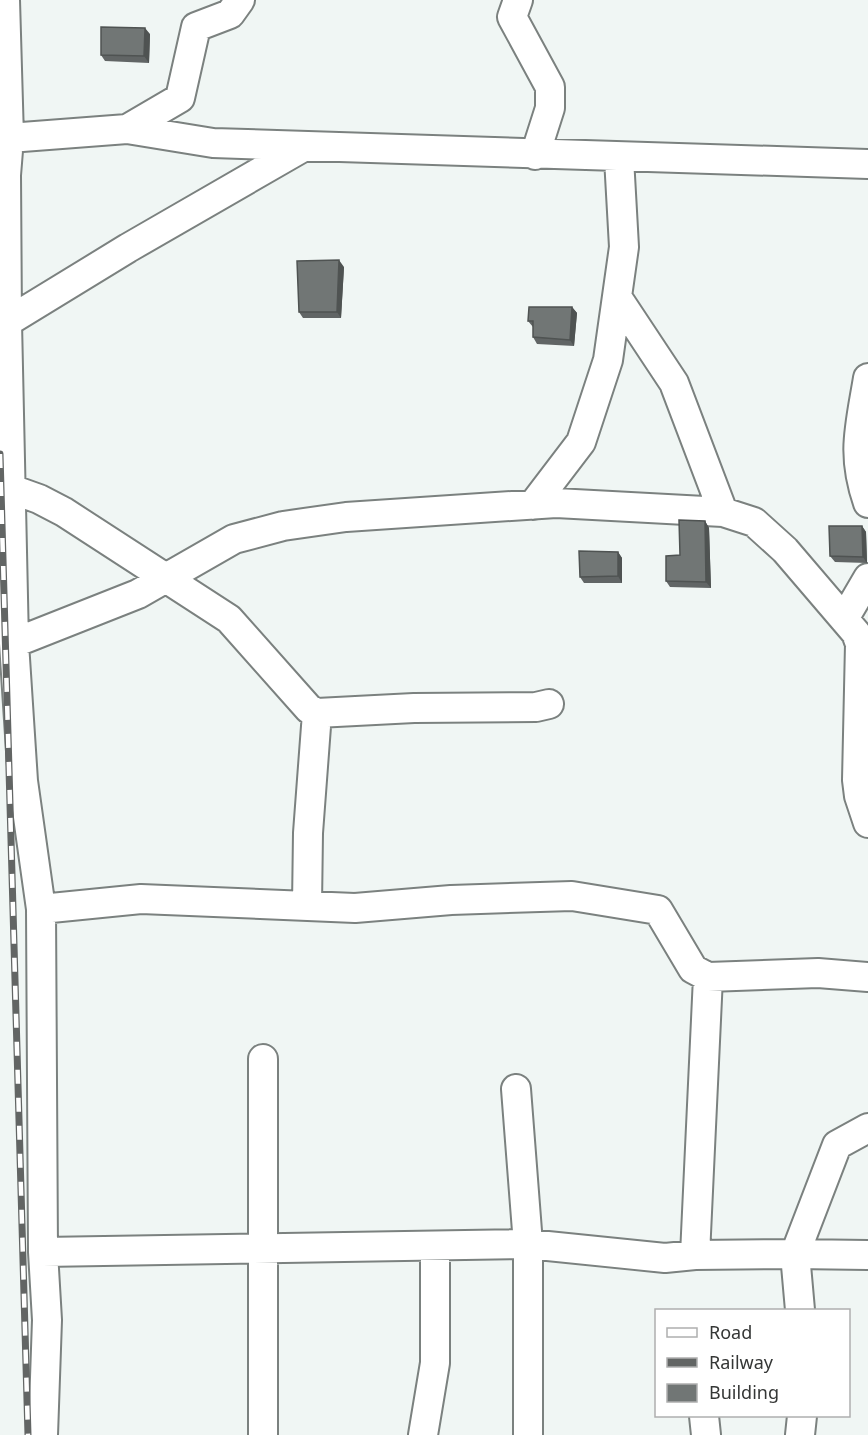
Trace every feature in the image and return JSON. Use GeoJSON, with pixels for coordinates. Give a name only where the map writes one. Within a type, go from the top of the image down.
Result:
{"type":"FeatureCollection","features":[{"type":"Feature","properties":{"kind":"street"},"geometry":{"type":"LineString","coordinates":[[5,0],[9,138],[6,175],[7,322],[14,643],[23,781],[40,909],[43,1252],[47,1320],[43,1435]]}},
{"type":"Feature","properties":{"kind":"street"},"geometry":{"type":"LineString","coordinates":[[127,129],[180,98],[196,27],[230,14],[240,0]]}},
{"type":"Feature","properties":{"kind":"street"},"geometry":{"type":"LineString","coordinates":[[518,0],[513,17],[550,87],[551,100],[535,155]]}},
{"type":"Feature","properties":{"kind":"street"},"geometry":{"type":"LineString","coordinates":[[9,138],[127,129],[213,143],[868,165]]}},
{"type":"Feature","properties":{"kind":"street"},"geometry":{"type":"LineString","coordinates":[[7,322],[108,260],[305,146]]}},
{"type":"Feature","properties":{"kind":"street"},"geometry":{"type":"LineString","coordinates":[[533,505],[581,442],[608,360],[624,247],[619,158]]}},
{"type":"Feature","properties":{"kind":"street"},"geometry":{"type":"LineString","coordinates":[[617,297],[674,383],[723,512]]}},
{"type":"Feature","properties":{"kind":"street"},"geometry":{"type":"LineString","coordinates":[[868,378],[857,447],[860,478],[868,503]]}},
{"type":"Feature","properties":{"kind":"street"},"geometry":{"type":"LineString","coordinates":[[11,489],[39,499],[64,512],[229,619],[309,709],[317,713],[414,708],[536,707],[549,704]]}},
{"type":"Feature","properties":{"kind":"street"},"geometry":{"type":"LineString","coordinates":[[14,643],[138,594],[234,539],[284,526],[346,517],[556,503],[723,512],[754,522],[785,550],[856,633],[860,644],[863,713],[857,780],[868,824]]}},
{"type":"Feature","properties":{"kind":"street"},"geometry":{"type":"LineString","coordinates":[[844,619],[868,578]]}},
{"type":"Feature","properties":{"kind":"street"},"geometry":{"type":"LineString","coordinates":[[307,905],[308,833],[317,713]]}},
{"type":"Feature","properties":{"kind":"street"},"geometry":{"type":"LineString","coordinates":[[40,909],[141,899],[355,908],[461,899],[572,896],[658,910],[693,969],[708,977],[818,973],[868,977]]}},
{"type":"Feature","properties":{"kind":"street"},"geometry":{"type":"LineString","coordinates":[[695,1255],[708,977]]}},
{"type":"Feature","properties":{"kind":"street"},"geometry":{"type":"LineString","coordinates":[[263,1059],[263,1435]]}},
{"type":"Feature","properties":{"kind":"street"},"geometry":{"type":"LineString","coordinates":[[516,1089],[528,1244],[528,1435]]}},
{"type":"Feature","properties":{"kind":"street"},"geometry":{"type":"LineString","coordinates":[[801,1309],[795,1254],[837,1145],[868,1128]]}},
{"type":"Feature","properties":{"kind":"street"},"geometry":{"type":"LineString","coordinates":[[43,1252],[528,1244],[665,1258],[695,1255],[868,1255]]}},
{"type":"Feature","properties":{"kind":"street"},"geometry":{"type":"LineString","coordinates":[[423,1435],[433,1390],[435,1363],[435,1247]]}},
{"type":"Feature","properties":{"kind":"street"},"geometry":{"type":"LineString","coordinates":[[704,1417],[706,1435]]}},
{"type":"Feature","properties":{"kind":"street"},"geometry":{"type":"LineString","coordinates":[[800,1435],[801,1417]]}},
{"type":"Feature","properties":{"kind":"building"},"geometry":{"type":"Polygon","coordinates":[[[101,27],[145,28],[144,56],[101,55],[101,27]]]}},
{"type":"Feature","properties":{"kind":"building"},"geometry":{"type":"Polygon","coordinates":[[[339,260],[337,312],[299,312],[297,261],[339,260]]]}},
{"type":"Feature","properties":{"kind":"building"},"geometry":{"type":"Polygon","coordinates":[[[529,307],[572,307],[570,340],[533,337],[533,321],[528,321],[529,307]]]}},
{"type":"Feature","properties":{"kind":"building"},"geometry":{"type":"Polygon","coordinates":[[[679,520],[705,521],[706,582],[666,581],[666,556],[680,555],[679,520]]]}},
{"type":"Feature","properties":{"kind":"building"},"geometry":{"type":"Polygon","coordinates":[[[829,526],[862,526],[863,557],[830,556],[829,526]]]}},
{"type":"Feature","properties":{"kind":"building"},"geometry":{"type":"Polygon","coordinates":[[[579,551],[618,552],[618,576],[580,577],[579,551]]]}},
{"type":"Feature","properties":{"kind":"railway"},"geometry":{"type":"LineString","coordinates":[[0,454],[28,1435]]}}]}
